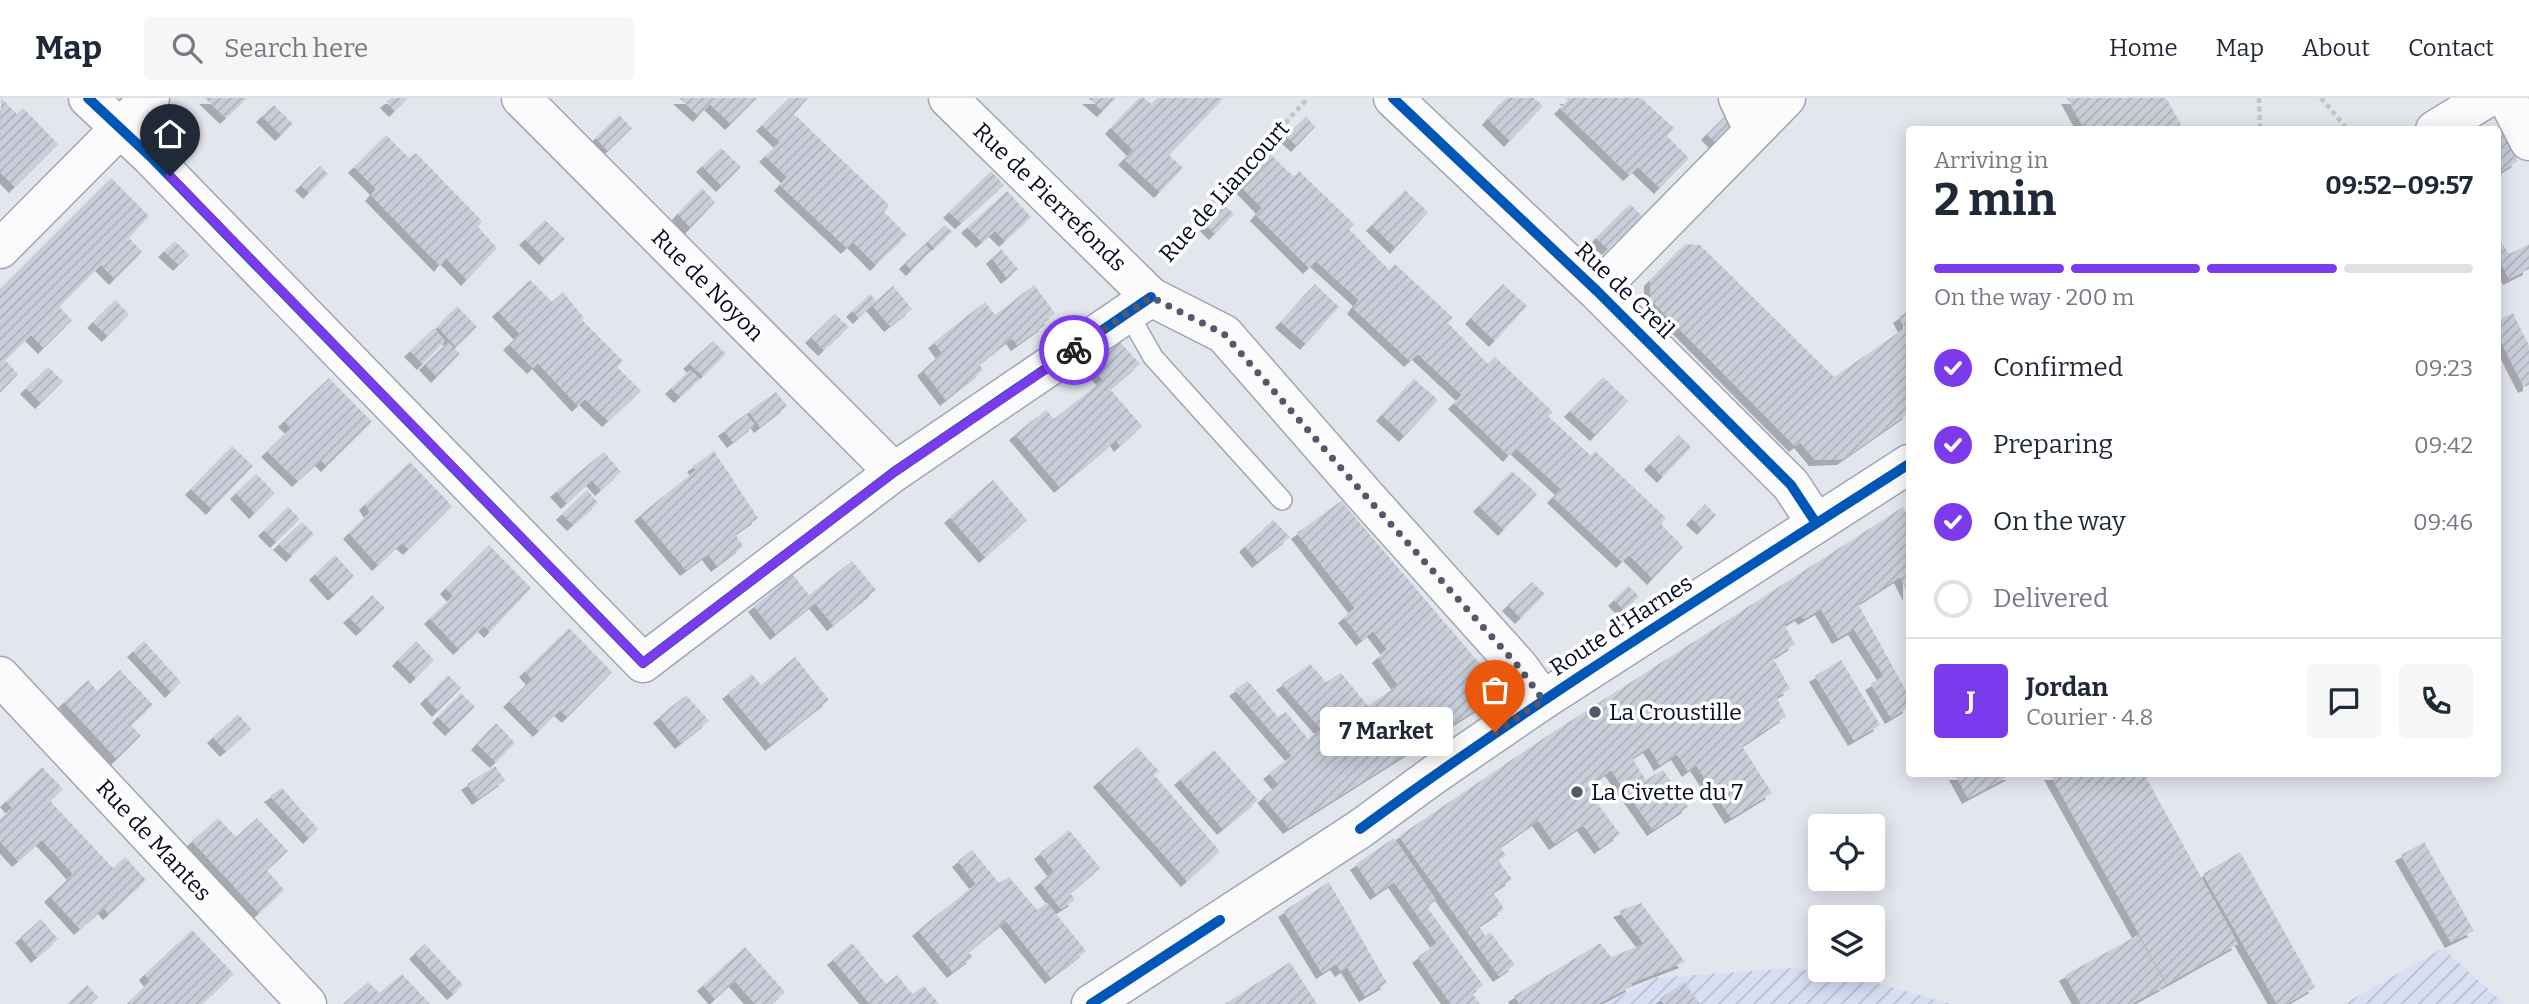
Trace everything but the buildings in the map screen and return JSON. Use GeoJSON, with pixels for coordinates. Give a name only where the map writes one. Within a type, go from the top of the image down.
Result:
{"type":"FeatureCollection","features":[{"type":"Feature","properties":{"kind":"street"},"geometry":{"type":"LineString","coordinates":[[88,98],[122,129],[643,663],[894,472],[1139,298],[1224,334],[1519,667],[1543,700]]}},
{"type":"Feature","properties":{"kind":"street"},"geometry":{"type":"LineString","coordinates":[[0,249],[150,98]]}},
{"type":"Feature","properties":{"kind":"street","name":"Rue de Noyon"},"geometry":{"type":"LineString","coordinates":[[521,98],[894,472]]}},
{"type":"Feature","properties":{"kind":"street","name":"Rue de Pierrefonds"},"geometry":{"type":"LineString","coordinates":[[948,98],[1139,298]]}},
{"type":"Feature","properties":{"kind":"street","name":"Rue de Creil"},"geometry":{"type":"LineString","coordinates":[[1393,98],[1597,291],[1791,485],[1816,523]]}},
{"type":"Feature","properties":{"kind":"street"},"geometry":{"type":"LineString","coordinates":[[1597,291],[1730,156],[1745,114],[1786,98]]}},
{"type":"Feature","properties":{"kind":"street"},"geometry":{"type":"LineString","coordinates":[[2442,126],[2487,98]]}},
{"type":"Feature","properties":{"kind":"street"},"geometry":{"type":"LineString","coordinates":[[2507,98],[2529,141]]}},
{"type":"Feature","properties":{"kind":"street","name":"Route d'Harnes"},"geometry":{"type":"LineString","coordinates":[[1091,1004],[1360,829],[1543,700],[1906,466]]}},
{"type":"Feature","properties":{"kind":"street","name":"Rue de Mantes"},"geometry":{"type":"LineString","coordinates":[[0,676],[307,1004]]}},
{"type":"Feature","properties":{"kind":"lane"},"geometry":{"type":"LineString","coordinates":[[1139,298],[1153,357],[1282,500]]}},
{"type":"Feature","properties":{"kind":"path"},"geometry":{"type":"LineString","coordinates":[[2259,98],[2260,126]]}},
{"type":"Feature","properties":{"kind":"path"},"geometry":{"type":"LineString","coordinates":[[2322,98],[2345,126]]}},
{"type":"Feature","properties":{"kind":"shaded area"},"geometry":{"type":"Polygon","coordinates":[[[2443,948],[2504,1004],[2344,1004],[2443,948]]]}},
{"type":"Feature","properties":{"kind":"shaded area"},"geometry":{"type":"Polygon","coordinates":[[[1795,968],[1808,970],[1808,982],[1872,982],[1951,1004],[1605,1004],[1655,978],[1795,968]]]}},
{"type":"Feature","properties":{"kind":"cycle path"},"geometry":{"type":"LineString","coordinates":[[88,98],[151,157],[643,663],[894,472],[1151,297]]}},
{"type":"Feature","properties":{"kind":"cycle path"},"geometry":{"type":"LineString","coordinates":[[1393,98],[1597,291],[1791,485],[1816,523]]}},
{"type":"Feature","properties":{"kind":"cycle path"},"geometry":{"type":"LineString","coordinates":[[1360,829],[1563,688],[1906,466]]}},
{"type":"Feature","properties":{"kind":"cycle path"},"geometry":{"type":"LineString","coordinates":[[1091,1004],[1220,920]]}},
{"type":"Feature","properties":{"kind":"way so far"},"geometry":{"type":"LineString","coordinates":[[1074,350],[1151,297],[1224,334],[1519,667],[1543,700],[1495,732]]}},
{"type":"Feature","properties":{"kind":"place","name":"La Croustille"},"geometry":{"type":"Point","coordinates":[1595,712]}},
{"type":"Feature","properties":{"kind":"place","name":"7 Market"},"geometry":{"type":"Point","coordinates":[1495,732]}},
{"type":"Feature","properties":{"kind":"place","name":"La Civette du 7"},"geometry":{"type":"Point","coordinates":[1577,792]}},
{"type":"Feature","properties":{"kind":"route"},"geometry":{"type":"LineString","coordinates":[[170,176],[643,663],[894,472],[1074,350]]}}]}
